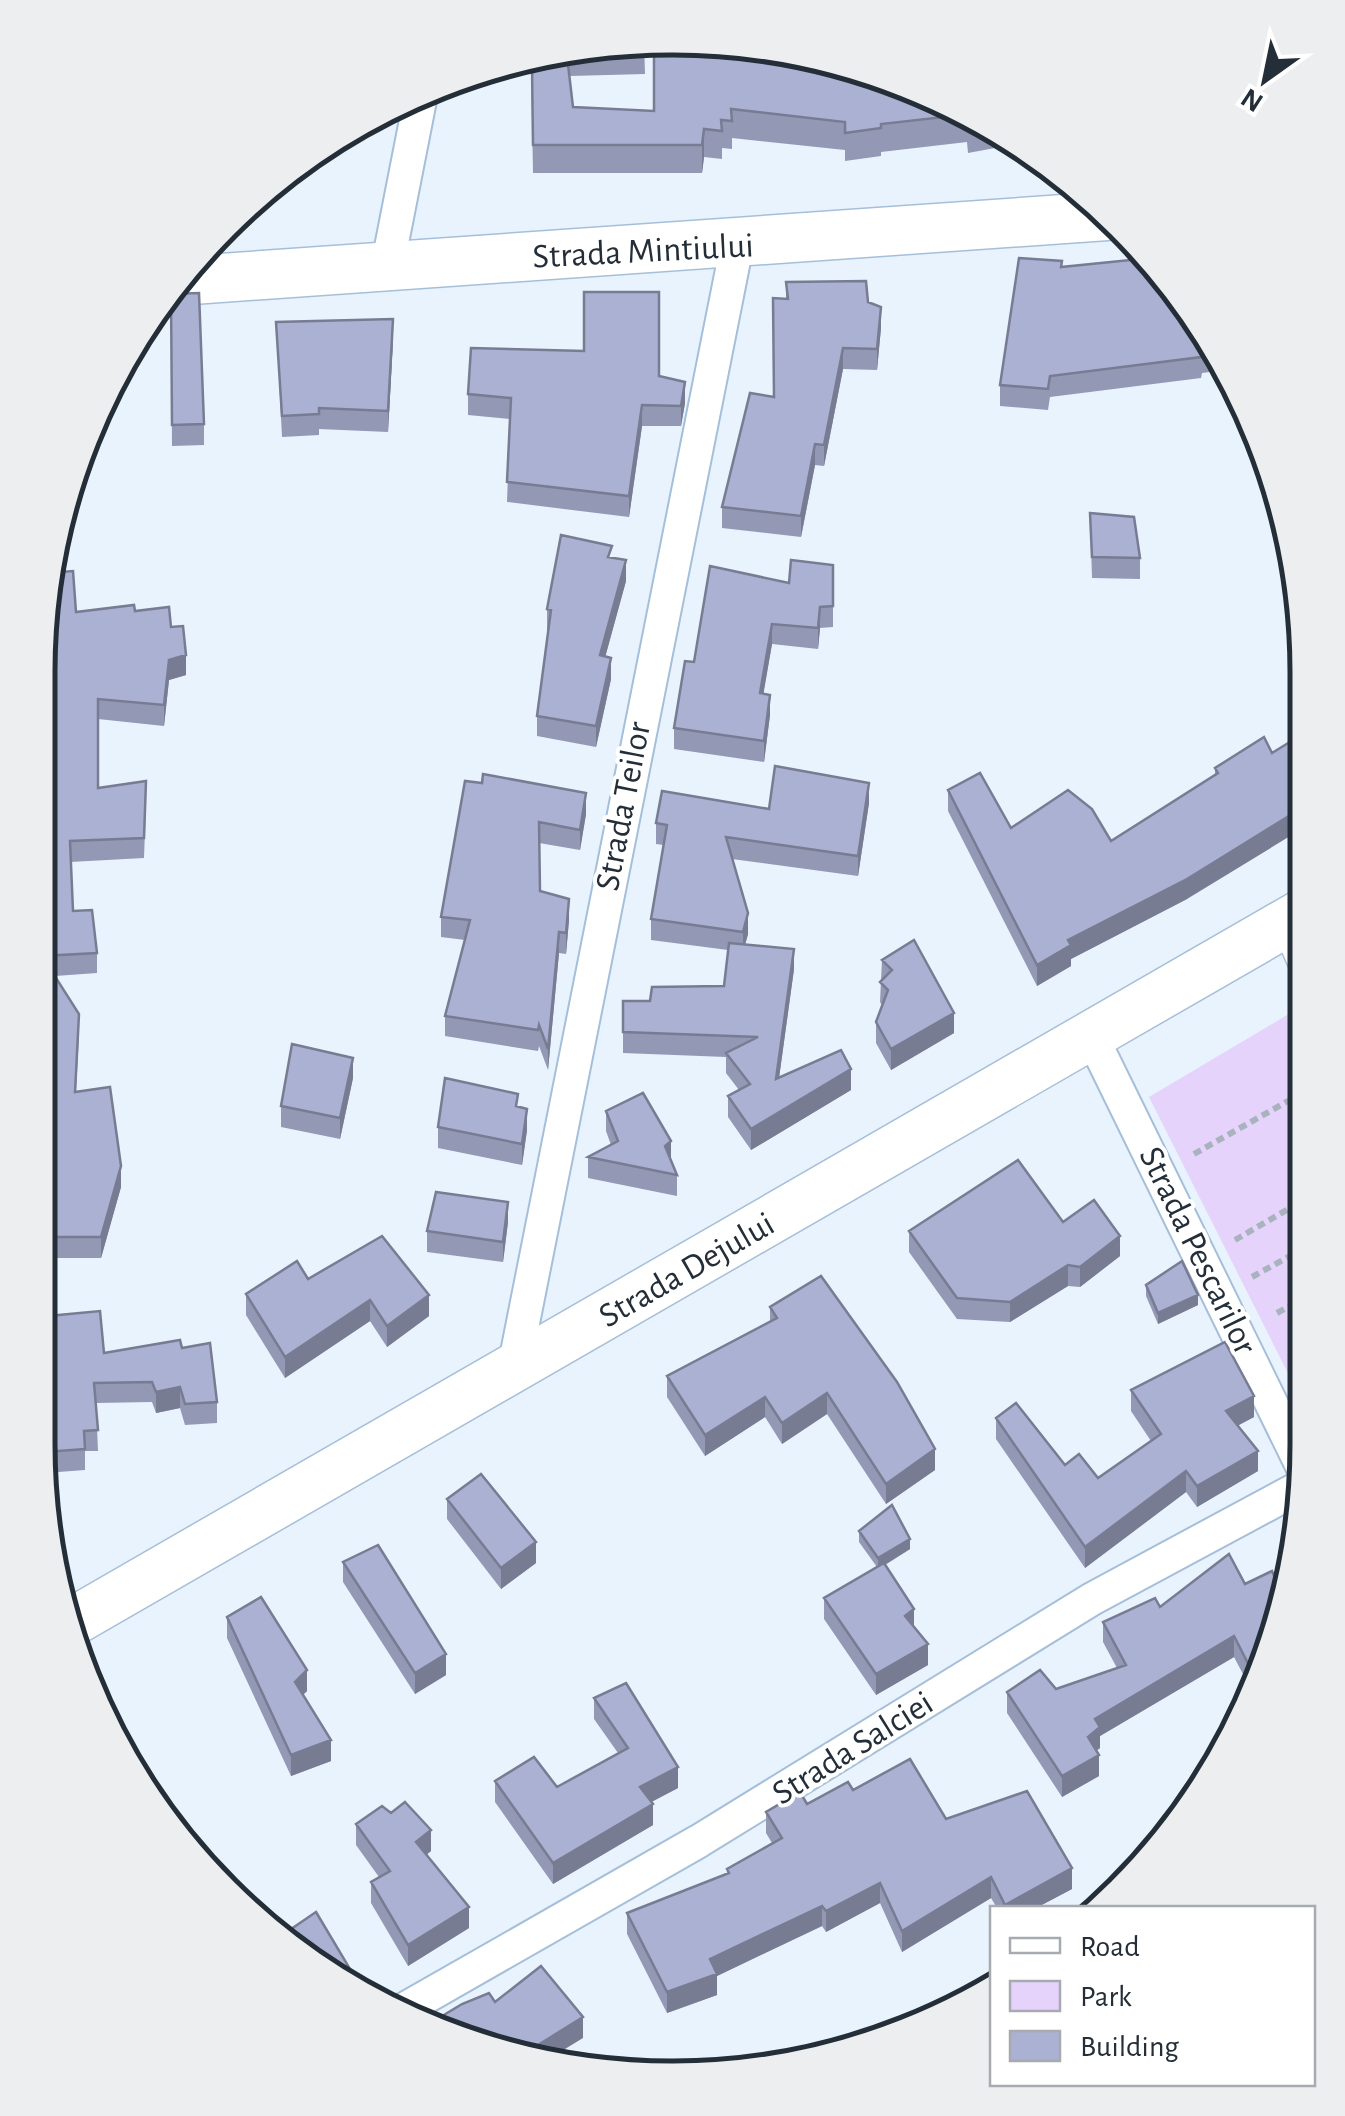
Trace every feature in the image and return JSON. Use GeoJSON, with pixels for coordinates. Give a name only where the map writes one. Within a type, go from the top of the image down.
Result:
{"type":"FeatureCollection","features":[{"type":"Feature","properties":{"kind":"main road","name":"Strada Mintiului"},"geometry":{"type":"LineString","coordinates":[[197,279],[388,264],[736,245],[1090,217]]}},
{"type":"Feature","properties":{"kind":"main road","name":"Strada Dejului"},"geometry":{"type":"LineString","coordinates":[[80,1617],[1290,921]]}},
{"type":"Feature","properties":{"kind":"street"},"geometry":{"type":"LineString","coordinates":[[388,264],[418,110]]}},
{"type":"Feature","properties":{"kind":"street","name":"Strada Teilor"},"geometry":{"type":"LineString","coordinates":[[514,1368],[736,245]]}},
{"type":"Feature","properties":{"kind":"street","name":"Strada Pescarilor"},"geometry":{"type":"LineString","coordinates":[[1092,1035],[1290,1441]]}},
{"type":"Feature","properties":{"kind":"street","name":"Strada Salciei"},"geometry":{"type":"LineString","coordinates":[[414,2004],[700,1841],[1092,1600],[1288,1494]]}},
{"type":"Feature","properties":{"kind":"path"},"geometry":{"type":"LineString","coordinates":[[1194,1154],[1290,1100]]}},
{"type":"Feature","properties":{"kind":"path"},"geometry":{"type":"LineString","coordinates":[[1235,1240],[1290,1208]]}},
{"type":"Feature","properties":{"kind":"path"},"geometry":{"type":"LineString","coordinates":[[1252,1277],[1290,1257]]}},
{"type":"Feature","properties":{"kind":"path"},"geometry":{"type":"LineString","coordinates":[[1277,1313],[1290,1306]]}},
{"type":"Feature","properties":{"kind":"green space"},"geometry":{"type":"Polygon","coordinates":[[[1290,1013],[1290,1377],[1149,1097],[1290,1013]]]}},
{"type":"Feature","properties":{"kind":"building"},"geometry":{"type":"Polygon","coordinates":[[[654,55],[672,55],[713,56],[793,67],[871,88],[942,117],[881,124],[881,128],[845,133],[845,122],[731,109],[732,121],[721,120],[722,131],[704,129],[702,145],[533,145],[532,72],[568,64],[573,107],[654,111],[654,55]]]}},
{"type":"Feature","properties":{"kind":"building"},"geometry":{"type":"Polygon","coordinates":[[[1019,258],[1062,261],[1061,267],[1132,260],[1201,355],[1050,376],[1048,389],[1000,385],[1019,258]]]}},
{"type":"Feature","properties":{"kind":"building"},"geometry":{"type":"Polygon","coordinates":[[[866,281],[868,302],[881,307],[877,349],[843,348],[824,445],[815,444],[801,516],[722,507],[750,393],[774,397],[773,298],[788,299],[786,282],[866,281]]]}},
{"type":"Feature","properties":{"kind":"building"},"geometry":{"type":"Polygon","coordinates":[[[584,292],[659,292],[659,376],[685,382],[681,406],[642,405],[629,496],[507,482],[511,398],[468,394],[471,348],[584,351],[584,292]]]}},
{"type":"Feature","properties":{"kind":"building"},"geometry":{"type":"Polygon","coordinates":[[[186,293],[199,293],[204,424],[172,425],[171,313],[186,293]]]}},
{"type":"Feature","properties":{"kind":"building"},"geometry":{"type":"Polygon","coordinates":[[[393,319],[388,411],[319,408],[319,414],[282,416],[276,322],[393,319]]]}},
{"type":"Feature","properties":{"kind":"building"},"geometry":{"type":"Polygon","coordinates":[[[1090,513],[1134,517],[1140,558],[1092,557],[1090,513]]]}},
{"type":"Feature","properties":{"kind":"building"},"geometry":{"type":"Polygon","coordinates":[[[561,535],[612,546],[608,557],[626,560],[600,655],[611,658],[596,726],[537,716],[551,610],[547,609],[561,535]]]}},
{"type":"Feature","properties":{"kind":"building"},"geometry":{"type":"Polygon","coordinates":[[[791,560],[833,565],[833,606],[820,607],[818,628],[772,624],[760,693],[770,695],[764,741],[674,728],[685,661],[694,662],[710,566],[789,583],[791,560]]]}},
{"type":"Feature","properties":{"kind":"building"},"geometry":{"type":"Polygon","coordinates":[[[73,571],[76,612],[134,605],[135,611],[169,607],[171,627],[183,626],[186,655],[169,660],[164,705],[98,699],[98,788],[146,781],[144,838],[70,841],[73,911],[92,910],[97,953],[55,955],[55,672],[64,572],[73,571]]]}},
{"type":"Feature","properties":{"kind":"building"},"geometry":{"type":"Polygon","coordinates":[[[1264,737],[1272,753],[1290,742],[1290,815],[1187,879],[1068,940],[1071,945],[1037,965],[948,790],[980,773],[1011,828],[1068,790],[1092,809],[1111,841],[1218,773],[1215,768],[1264,737]]]}},
{"type":"Feature","properties":{"kind":"building"},"geometry":{"type":"Polygon","coordinates":[[[775,766],[869,783],[858,856],[726,837],[748,913],[743,932],[651,919],[667,825],[656,823],[662,791],[769,809],[775,766]]]}},
{"type":"Feature","properties":{"kind":"building"},"geometry":{"type":"Polygon","coordinates":[[[483,774],[586,793],[580,830],[539,822],[540,891],[569,899],[566,933],[559,932],[548,1049],[539,1025],[538,1030],[445,1016],[470,920],[441,917],[465,781],[482,783],[483,774]]]}},
{"type":"Feature","properties":{"kind":"building"},"geometry":{"type":"Polygon","coordinates":[[[914,940],[954,1013],[891,1049],[876,1022],[888,990],[880,982],[892,970],[882,960],[914,940]]]}},
{"type":"Feature","properties":{"kind":"building"},"geometry":{"type":"Polygon","coordinates":[[[729,943],[794,949],[776,1079],[841,1050],[851,1069],[751,1129],[728,1096],[750,1084],[726,1053],[758,1037],[623,1032],[623,1001],[650,1001],[652,987],[724,986],[729,943]]]}},
{"type":"Feature","properties":{"kind":"building"},"geometry":{"type":"Polygon","coordinates":[[[55,976],[79,1014],[75,1092],[110,1087],[121,1166],[101,1237],[55,1237],[55,976]]]}},
{"type":"Feature","properties":{"kind":"building"},"geometry":{"type":"Polygon","coordinates":[[[292,1044],[353,1058],[340,1118],[281,1106],[292,1044]]]}},
{"type":"Feature","properties":{"kind":"building"},"geometry":{"type":"Polygon","coordinates":[[[445,1078],[518,1094],[516,1106],[527,1109],[522,1144],[438,1127],[445,1078]]]}},
{"type":"Feature","properties":{"kind":"building"},"geometry":{"type":"Polygon","coordinates":[[[643,1093],[671,1141],[665,1146],[677,1175],[588,1157],[618,1141],[606,1111],[643,1093]]]}},
{"type":"Feature","properties":{"kind":"building"},"geometry":{"type":"Polygon","coordinates":[[[1018,1160],[1063,1222],[1094,1200],[1120,1236],[1080,1267],[1068,1265],[1010,1302],[957,1298],[909,1231],[1018,1160]]]}},
{"type":"Feature","properties":{"kind":"building"},"geometry":{"type":"Polygon","coordinates":[[[436,1192],[508,1202],[503,1242],[427,1231],[436,1192]]]}},
{"type":"Feature","properties":{"kind":"building"},"geometry":{"type":"Polygon","coordinates":[[[382,1236],[429,1295],[387,1326],[370,1300],[285,1357],[246,1294],[297,1261],[308,1279],[382,1236]]]}},
{"type":"Feature","properties":{"kind":"building"},"geometry":{"type":"Polygon","coordinates":[[[1182,1261],[1198,1295],[1158,1313],[1146,1285],[1182,1261]]]}},
{"type":"Feature","properties":{"kind":"building"},"geometry":{"type":"Polygon","coordinates":[[[821,1276],[897,1382],[935,1449],[886,1484],[827,1393],[782,1423],[765,1397],[705,1435],[667,1376],[777,1318],[770,1307],[821,1276]]]}},
{"type":"Feature","properties":{"kind":"building"},"geometry":{"type":"Polygon","coordinates":[[[100,1311],[104,1353],[180,1340],[182,1348],[210,1343],[217,1402],[185,1404],[180,1387],[156,1392],[152,1382],[94,1383],[98,1430],[84,1431],[85,1449],[55,1451],[55,1315],[100,1311]]]}},
{"type":"Feature","properties":{"kind":"building"},"geometry":{"type":"Polygon","coordinates":[[[1225,1342],[1254,1396],[1226,1411],[1258,1451],[1197,1486],[1186,1471],[1085,1547],[996,1418],[1016,1403],[1065,1465],[1079,1454],[1098,1478],[1161,1434],[1131,1390],[1225,1342]]]}},
{"type":"Feature","properties":{"kind":"building"},"geometry":{"type":"Polygon","coordinates":[[[481,1474],[536,1542],[501,1568],[447,1499],[481,1474]]]}},
{"type":"Feature","properties":{"kind":"building"},"geometry":{"type":"Polygon","coordinates":[[[892,1505],[910,1539],[878,1558],[859,1531],[892,1505]]]}},
{"type":"Feature","properties":{"kind":"building"},"geometry":{"type":"Polygon","coordinates":[[[378,1545],[446,1654],[415,1673],[343,1562],[378,1545]]]}},
{"type":"Feature","properties":{"kind":"building"},"geometry":{"type":"Polygon","coordinates":[[[1229,1554],[1245,1584],[1272,1571],[1275,1578],[1249,1665],[1234,1636],[1095,1719],[1100,1727],[1088,1737],[1099,1755],[1062,1776],[1007,1692],[1040,1670],[1056,1689],[1126,1665],[1103,1622],[1155,1598],[1160,1607],[1229,1554]]]}},
{"type":"Feature","properties":{"kind":"building"},"geometry":{"type":"Polygon","coordinates":[[[884,1563],[914,1609],[905,1616],[928,1644],[876,1674],[824,1598],[884,1563]]]}},
{"type":"Feature","properties":{"kind":"building"},"geometry":{"type":"Polygon","coordinates":[[[261,1597],[307,1670],[295,1682],[331,1740],[291,1755],[227,1617],[261,1597]]]}},
{"type":"Feature","properties":{"kind":"building"},"geometry":{"type":"Polygon","coordinates":[[[626,1683],[678,1767],[640,1787],[653,1804],[553,1863],[495,1781],[534,1757],[557,1787],[628,1748],[594,1698],[626,1683]]]}},
{"type":"Feature","properties":{"kind":"building"},"geometry":{"type":"Polygon","coordinates":[[[910,1759],[946,1819],[1027,1791],[1072,1868],[1005,1905],[991,1877],[902,1931],[880,1883],[826,1911],[822,1906],[710,1959],[717,1974],[667,1992],[627,1913],[729,1873],[727,1869],[782,1838],[766,1812],[800,1792],[807,1804],[848,1782],[853,1790],[910,1759]]]}},
{"type":"Feature","properties":{"kind":"building"},"geometry":{"type":"Polygon","coordinates":[[[405,1802],[431,1830],[416,1842],[469,1907],[408,1945],[371,1882],[390,1871],[356,1824],[382,1806],[391,1813],[405,1802]]]}},
{"type":"Feature","properties":{"kind":"building"},"geometry":{"type":"Polygon","coordinates":[[[316,1912],[350,1969],[329,1957],[292,1929],[316,1912]]]}},
{"type":"Feature","properties":{"kind":"building"},"geometry":{"type":"Polygon","coordinates":[[[541,1966],[583,2017],[537,2046],[442,2016],[489,1993],[495,2002],[541,1966]]]}}]}
